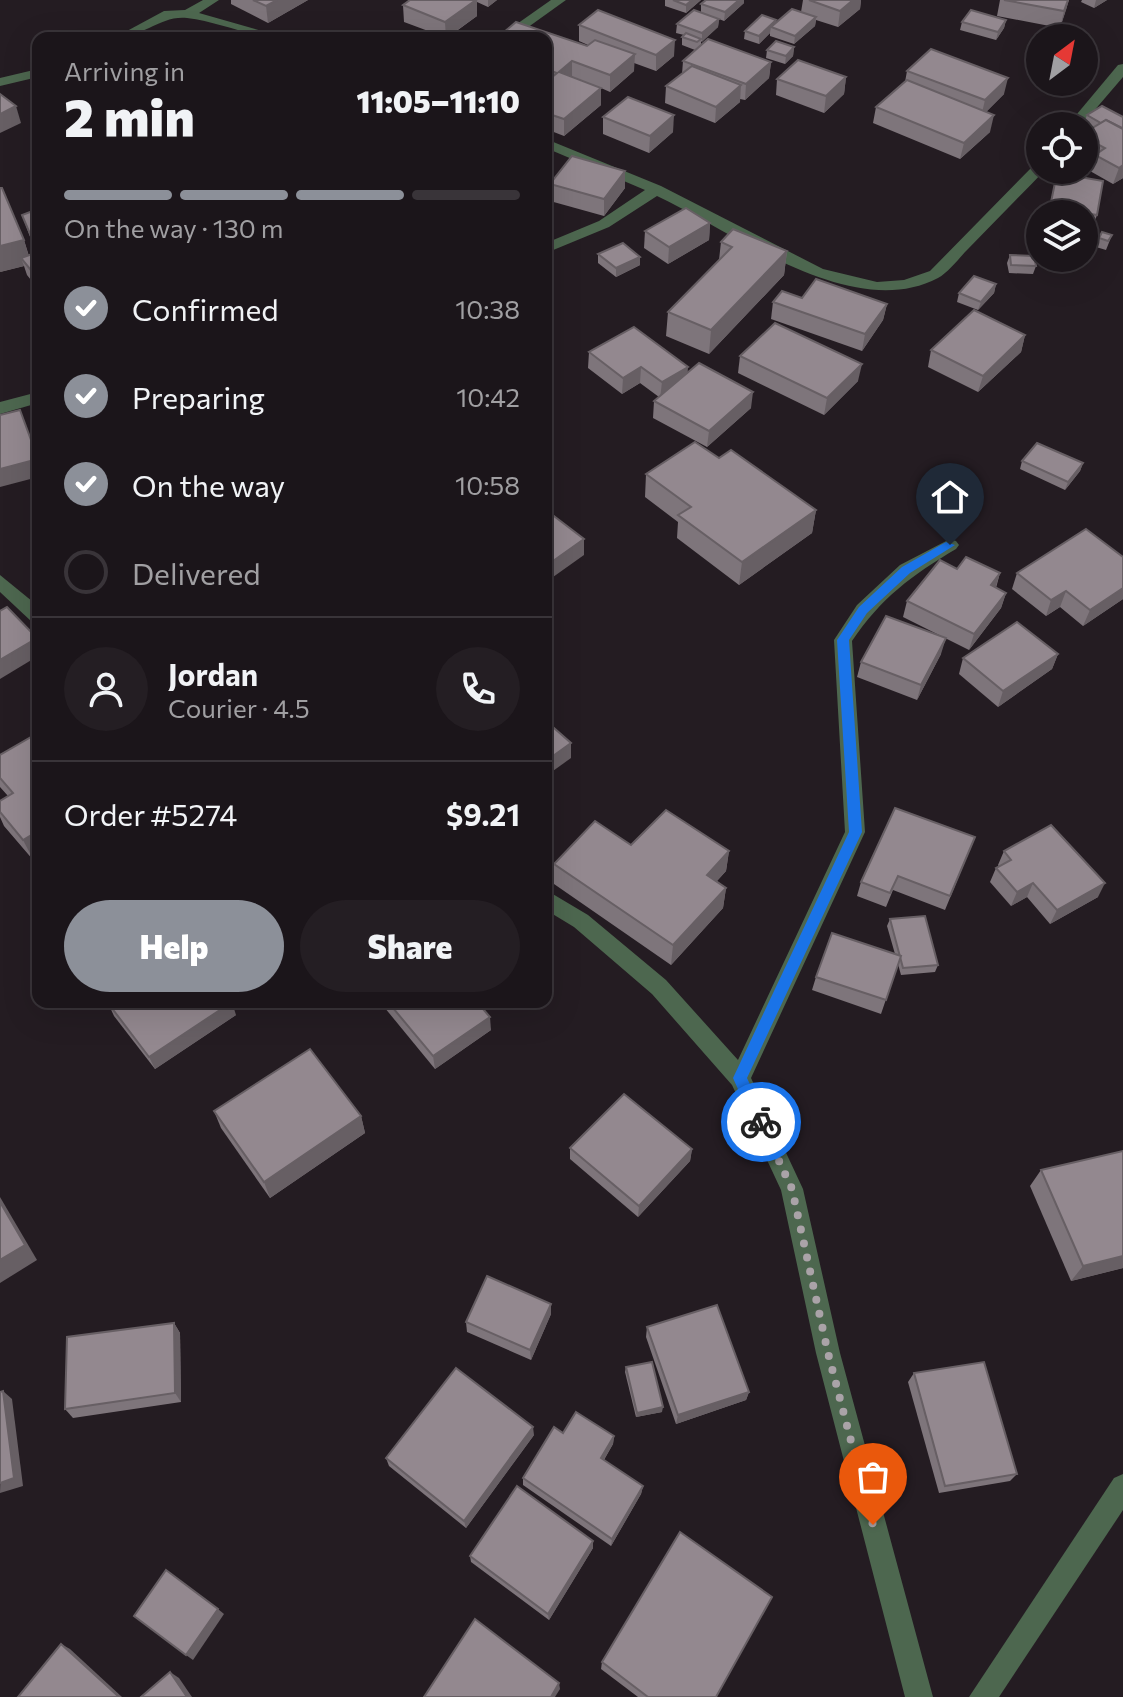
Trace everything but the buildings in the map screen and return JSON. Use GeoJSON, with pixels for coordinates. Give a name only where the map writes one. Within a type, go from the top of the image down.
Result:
{"type":"FeatureCollection","features":[{"type":"Feature","properties":{"kind":"street"},"geometry":{"type":"LineString","coordinates":[[187,14],[213,0]]}},
{"type":"Feature","properties":{"kind":"street"},"geometry":{"type":"LineString","coordinates":[[513,32],[560,0]]}},
{"type":"Feature","properties":{"kind":"street"},"geometry":{"type":"LineString","coordinates":[[133,32],[169,14],[187,14],[257,32]]}},
{"type":"Feature","properties":{"kind":"street"},"geometry":{"type":"LineString","coordinates":[[1086,112],[1123,68]]}},
{"type":"Feature","properties":{"kind":"street"},"geometry":{"type":"LineString","coordinates":[[0,82],[32,74]]}},
{"type":"Feature","properties":{"kind":"street"},"geometry":{"type":"LineString","coordinates":[[552,145],[597,161],[656,189],[811,269],[886,288],[915,285],[935,274],[1026,181]]}},
{"type":"Feature","properties":{"kind":"street"},"geometry":{"type":"LineString","coordinates":[[552,246],[576,239],[622,217],[656,189]]}},
{"type":"Feature","properties":{"kind":"street"},"geometry":{"type":"LineString","coordinates":[[0,408],[32,399]]}},
{"type":"Feature","properties":{"kind":"street"},"geometry":{"type":"LineString","coordinates":[[740,1078],[855,832],[843,640],[863,610],[906,570],[950,545]]}},
{"type":"Feature","properties":{"kind":"street"},"geometry":{"type":"LineString","coordinates":[[0,582],[32,611]]}},
{"type":"Feature","properties":{"kind":"street"},"geometry":{"type":"LineString","coordinates":[[552,903],[581,921],[659,987],[740,1078],[792,1189],[828,1353],[919,1697]]}},
{"type":"Feature","properties":{"kind":"street"},"geometry":{"type":"LineString","coordinates":[[983,1697],[1123,1487]]}},
{"type":"Feature","properties":{"kind":"way so far"},"geometry":{"type":"LineString","coordinates":[[761,1122],[792,1189],[828,1353],[873,1525]]}},
{"type":"Feature","properties":{"kind":"route"},"geometry":{"type":"LineString","coordinates":[[761,1122],[740,1078],[855,832],[843,640],[863,610],[906,570],[950,545]]}}]}
